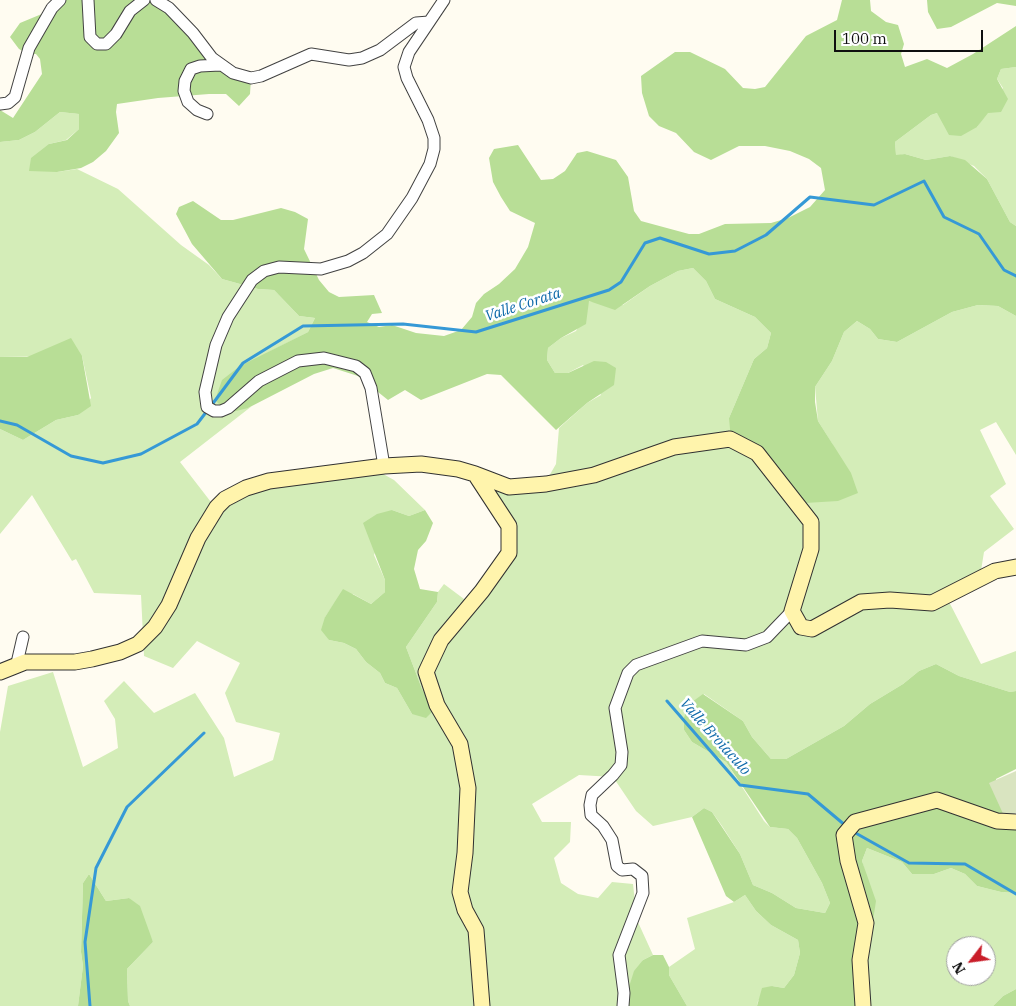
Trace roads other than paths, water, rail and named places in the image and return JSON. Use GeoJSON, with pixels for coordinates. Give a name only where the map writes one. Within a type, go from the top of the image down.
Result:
{"type":"FeatureCollection","features":[{"type":"Feature","properties":{"kind":"street"},"geometry":{"type":"LineString","coordinates":[[0,104],[8,103],[15,97],[29,48],[52,8],[60,0]]}},
{"type":"Feature","properties":{"kind":"street"},"geometry":{"type":"LineString","coordinates":[[88,0],[90,37],[97,44],[106,44],[116,34],[130,11],[144,0]]}},
{"type":"Feature","properties":{"kind":"street"},"geometry":{"type":"LineString","coordinates":[[156,0],[169,8],[220,65],[233,73],[257,78],[311,54],[349,60],[362,58],[380,50],[416,23],[429,22]]}},
{"type":"Feature","properties":{"kind":"street"},"geometry":{"type":"LineString","coordinates":[[384,466],[370,383],[361,369],[351,364],[324,358],[298,361],[249,388],[224,410],[214,411],[207,407],[205,392],[216,345],[228,317],[245,290],[258,274],[271,268],[321,269],[348,261],[376,244],[395,224],[430,164],[434,149],[430,125],[407,78],[404,67],[410,52],[444,0]]}},
{"type":"Feature","properties":{"kind":"street"},"geometry":{"type":"LineString","coordinates":[[207,114],[197,110],[188,102],[184,91],[185,81],[191,70],[200,66],[220,65]]}},
{"type":"Feature","properties":{"kind":"street"},"geometry":{"type":"LineString","coordinates":[[0,672],[17,663],[92,660],[120,652],[138,644],[162,616],[198,538],[217,507],[225,499],[246,488],[269,481],[384,466],[421,464],[458,469],[509,487],[546,484],[594,475],[674,447],[730,440],[757,452],[811,522],[811,549],[792,612],[767,637],[746,645],[702,641],[636,665],[628,673],[615,708],[622,752],[621,765],[592,795],[591,815],[603,826],[612,840],[617,866],[622,870],[633,869],[642,876],[643,893],[619,955],[624,993],[623,1006]]}},
{"type":"Feature","properties":{"kind":"street"},"geometry":{"type":"LineString","coordinates":[[474,474],[509,526],[509,553],[482,591],[440,640],[426,672],[437,705],[460,744],[468,788],[465,853],[460,892],[465,910],[476,930],[482,1006]]}},
{"type":"Feature","properties":{"kind":"street"},"geometry":{"type":"LineString","coordinates":[[792,612],[801,627],[812,630],[861,602],[890,600],[932,603],[995,571],[1016,567]]}},
{"type":"Feature","properties":{"kind":"street"},"geometry":{"type":"LineString","coordinates":[[17,663],[23,636]]}},
{"type":"Feature","properties":{"kind":"street"},"geometry":{"type":"LineString","coordinates":[[863,1006],[860,960],[866,923],[848,861],[849,829],[937,800],[996,821],[1016,822]]}},
{"type":"Feature","properties":{"kind":"waterway","name":"Valle Corata"},"geometry":{"type":"LineString","coordinates":[[211,406],[243,363],[303,326],[403,324],[476,332],[609,290],[621,282],[645,243],[660,238],[709,254],[735,251],[766,235],[810,197],[874,205],[924,181],[944,217],[979,234],[1004,270],[1016,276]]}},
{"type":"Feature","properties":{"kind":"waterway","name":"Valle Corata"},"geometry":{"type":"LineString","coordinates":[[0,421],[17,425],[71,456],[103,463],[141,454],[197,424],[207,411]]}},
{"type":"Feature","properties":{"kind":"waterway","name":"Valle Broiaculo"},"geometry":{"type":"LineString","coordinates":[[667,701],[740,785],[808,794],[846,826]]}},
{"type":"Feature","properties":{"kind":"waterway"},"geometry":{"type":"LineString","coordinates":[[90,1006],[85,942],[96,868],[127,807],[204,733]]}},
{"type":"Feature","properties":{"kind":"waterway","name":"Valle Broiaculo"},"geometry":{"type":"LineString","coordinates":[[852,831],[909,863],[965,864],[1016,894]]}}]}
